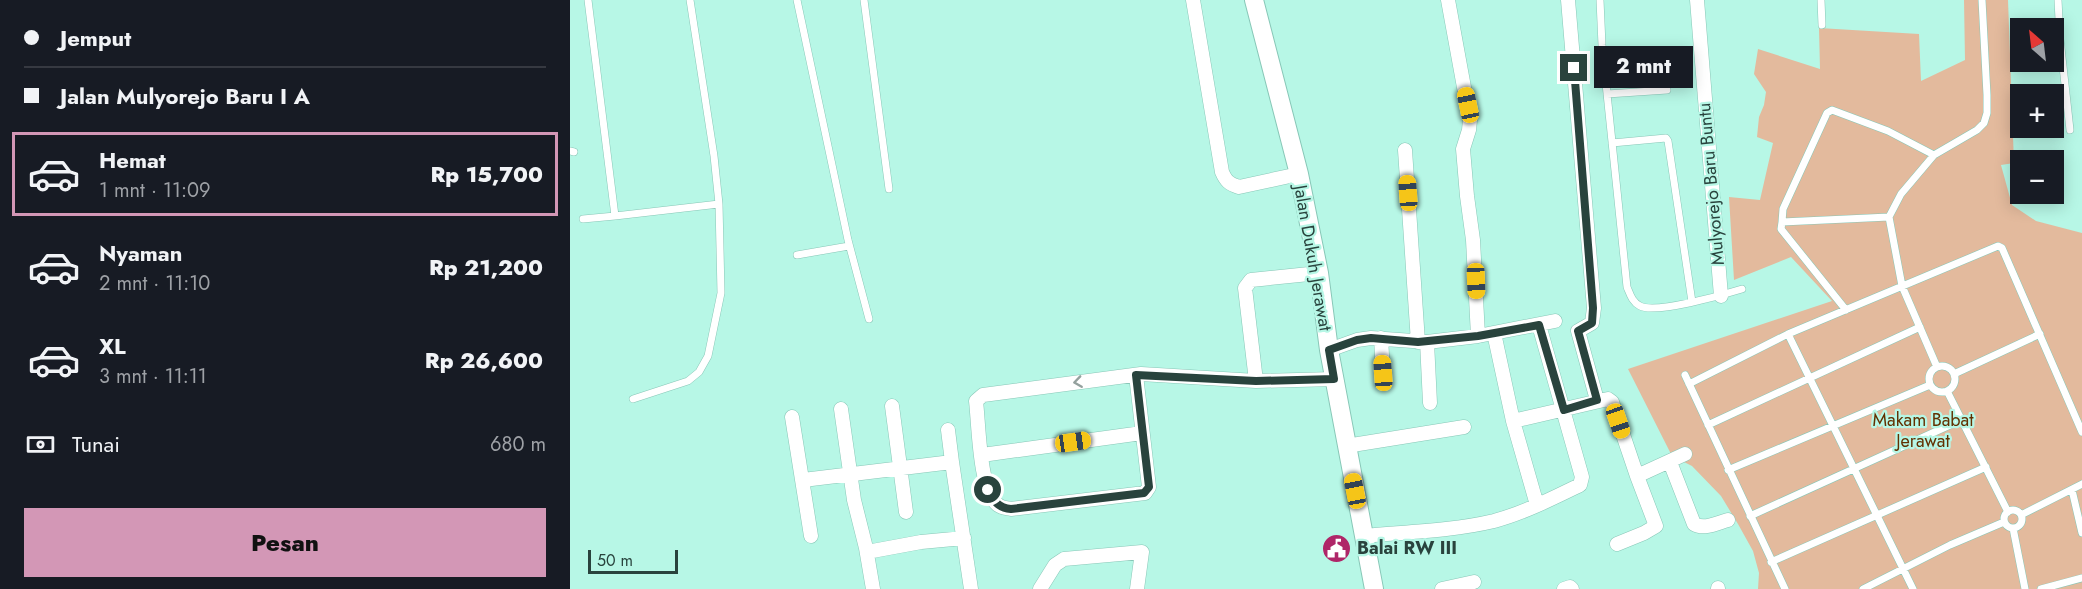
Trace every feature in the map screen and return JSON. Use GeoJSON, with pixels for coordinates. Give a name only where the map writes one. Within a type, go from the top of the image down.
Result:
{"type":"FeatureCollection","features":[{"type":"Feature","properties":{"kind":"street"},"geometry":{"type":"LineString","coordinates":[[1193,0],[1225,179],[1230,185],[1239,186],[1299,174]]}},
{"type":"Feature","properties":{"kind":"street","name":"Jalan Dukuh Jerawat"},"geometry":{"type":"LineString","coordinates":[[1254,0],[1299,174],[1319,273],[1329,350],[1346,446],[1374,589]]}},
{"type":"Feature","properties":{"kind":"street"},"geometry":{"type":"LineString","coordinates":[[1448,0],[1470,120],[1463,149],[1473,240],[1478,336]]}},
{"type":"Feature","properties":{"kind":"street"},"geometry":{"type":"LineString","coordinates":[[1568,0],[1593,296],[1592,323],[1578,331],[1597,400]]}},
{"type":"Feature","properties":{"kind":"street","name":"Mulyorejo Baru Buntu"},"geometry":{"type":"LineString","coordinates":[[1696,0],[1721,296]]}},
{"type":"Feature","properties":{"kind":"street"},"geometry":{"type":"LineString","coordinates":[[1404,150],[1430,403]]}},
{"type":"Feature","properties":{"kind":"street"},"geometry":{"type":"LineString","coordinates":[[1256,381],[1245,288],[1247,283],[1251,280],[1319,273]]}},
{"type":"Feature","properties":{"kind":"street"},"geometry":{"type":"LineString","coordinates":[[1329,350],[1357,340],[1381,338],[1423,342],[1478,336],[1555,321]]}},
{"type":"Feature","properties":{"kind":"street"},"geometry":{"type":"LineString","coordinates":[[1364,536],[1454,527],[1494,520],[1537,505],[1580,485],[1582,481],[1564,410],[1539,325]]}},
{"type":"Feature","properties":{"kind":"street"},"geometry":{"type":"LineString","coordinates":[[1494,333],[1513,421],[1537,505]]}},
{"type":"Feature","properties":{"kind":"street"},"geometry":{"type":"LineString","coordinates":[[1381,338],[1383,373]]}},
{"type":"Feature","properties":{"kind":"street"},"geometry":{"type":"LineString","coordinates":[[1136,375],[1149,487],[1144,493],[1011,509],[1000,507],[996,503],[987,486],[982,455],[976,401],[982,395],[1136,375],[1256,381],[1334,379]]}},
{"type":"Feature","properties":{"kind":"street"},"geometry":{"type":"LineString","coordinates":[[1513,421],[1606,398],[1612,402],[1656,526],[1617,544]]}},
{"type":"Feature","properties":{"kind":"street"},"geometry":{"type":"LineString","coordinates":[[892,406],[906,512]]}},
{"type":"Feature","properties":{"kind":"street"},"geometry":{"type":"LineString","coordinates":[[841,409],[854,500],[867,552],[873,589]]}},
{"type":"Feature","properties":{"kind":"street"},"geometry":{"type":"LineString","coordinates":[[792,417],[811,537]]}},
{"type":"Feature","properties":{"kind":"street"},"geometry":{"type":"LineString","coordinates":[[1346,446],[1464,427]]}},
{"type":"Feature","properties":{"kind":"street"},"geometry":{"type":"LineString","coordinates":[[948,430],[955,493],[971,589]]}},
{"type":"Feature","properties":{"kind":"street"},"geometry":{"type":"LineString","coordinates":[[982,455],[1142,432]]}},
{"type":"Feature","properties":{"kind":"street"},"geometry":{"type":"LineString","coordinates":[[1637,476],[1685,454]]}},
{"type":"Feature","properties":{"kind":"street"},"geometry":{"type":"LineString","coordinates":[[803,480],[952,462]]}},
{"type":"Feature","properties":{"kind":"street"},"geometry":{"type":"LineString","coordinates":[[1670,462],[1694,524],[1699,527],[1728,520]]}},
{"type":"Feature","properties":{"kind":"street"},"geometry":{"type":"LineString","coordinates":[[867,552],[921,542],[964,538]]}},
{"type":"Feature","properties":{"kind":"street"},"geometry":{"type":"LineString","coordinates":[[1040,589],[1055,565],[1064,559],[1142,552],[1137,589]]}},
{"type":"Feature","properties":{"kind":"street"},"geometry":{"type":"LineString","coordinates":[[1442,589],[1474,582]]}},
{"type":"Feature","properties":{"kind":"street"},"geometry":{"type":"LineString","coordinates":[[1564,589],[1570,587],[1572,589]]}},
{"type":"Feature","properties":{"kind":"lane"},"geometry":{"type":"LineString","coordinates":[[588,0],[615,216]]}},
{"type":"Feature","properties":{"kind":"lane"},"geometry":{"type":"LineString","coordinates":[[633,399],[688,381],[699,372],[708,356],[721,293],[719,204],[714,156],[690,0]]}},
{"type":"Feature","properties":{"kind":"lane"},"geometry":{"type":"LineString","coordinates":[[797,0],[849,246],[869,319]]}},
{"type":"Feature","properties":{"kind":"lane"},"geometry":{"type":"LineString","coordinates":[[864,0],[890,189]]}},
{"type":"Feature","properties":{"kind":"lane"},"geometry":{"type":"LineString","coordinates":[[1600,0],[1607,94],[1627,287],[1631,297],[1642,307],[1657,308],[1742,290]]}},
{"type":"Feature","properties":{"kind":"lane"},"geometry":{"type":"LineString","coordinates":[[1821,0],[1822,25]]}},
{"type":"Feature","properties":{"kind":"lane"},"geometry":{"type":"LineString","coordinates":[[1937,367],[1902,286],[1889,217],[1901,194],[1934,155],[1977,130],[1984,123],[1987,104],[1982,0]]}},
{"type":"Feature","properties":{"kind":"lane"},"geometry":{"type":"LineString","coordinates":[[2058,0],[2070,130]]}},
{"type":"Feature","properties":{"kind":"lane"},"geometry":{"type":"LineString","coordinates":[[1607,94],[1667,90]]}},
{"type":"Feature","properties":{"kind":"lane"},"geometry":{"type":"LineString","coordinates":[[1846,310],[1781,229],[1784,208],[1827,113],[1830,110],[1836,111],[1888,130],[1934,155]]}},
{"type":"Feature","properties":{"kind":"lane"},"geometry":{"type":"LineString","coordinates":[[1612,143],[1666,138],[1668,141],[1692,302]]}},
{"type":"Feature","properties":{"kind":"lane"},"geometry":{"type":"LineString","coordinates":[[583,219],[719,204]]}},
{"type":"Feature","properties":{"kind":"lane"},"geometry":{"type":"LineString","coordinates":[[1782,222],[1889,217]]}},
{"type":"Feature","properties":{"kind":"lane"},"geometry":{"type":"LineString","coordinates":[[797,255],[849,246]]}},
{"type":"Feature","properties":{"kind":"lane"},"geometry":{"type":"LineString","coordinates":[[1689,384],[1788,334],[1998,246],[2002,248],[2082,432]]}},
{"type":"Feature","properties":{"kind":"lane"},"geometry":{"type":"LineString","coordinates":[[1708,425],[1920,327]]}},
{"type":"Feature","properties":{"kind":"lane"},"geometry":{"type":"LineString","coordinates":[[1788,334],[1913,589]]}},
{"type":"Feature","properties":{"kind":"lane"},"geometry":{"type":"LineString","coordinates":[[1954,374],[2040,334]]}},
{"type":"Feature","properties":{"kind":"lane"},"geometry":{"type":"LineString","coordinates":[[1937,367],[1947,367],[1954,374],[1954,383],[1947,390],[1938,391],[1930,385],[1930,375],[1937,367]]}},
{"type":"Feature","properties":{"kind":"lane"},"geometry":{"type":"LineString","coordinates":[[1685,375],[1785,589]]}},
{"type":"Feature","properties":{"kind":"lane"},"geometry":{"type":"LineString","coordinates":[[1728,470],[1930,385]]}},
{"type":"Feature","properties":{"kind":"lane"},"geometry":{"type":"LineString","coordinates":[[1947,390],[2008,512]]}},
{"type":"Feature","properties":{"kind":"lane"},"geometry":{"type":"LineString","coordinates":[[1750,516],[1961,420]]}},
{"type":"Feature","properties":{"kind":"lane"},"geometry":{"type":"LineString","coordinates":[[1771,562],[1986,467]]}},
{"type":"Feature","properties":{"kind":"lane"},"geometry":{"type":"LineString","coordinates":[[2021,515],[2082,484]]}},
{"type":"Feature","properties":{"kind":"lane"},"geometry":{"type":"LineString","coordinates":[[2073,490],[2082,533]]}},
{"type":"Feature","properties":{"kind":"lane"},"geometry":{"type":"LineString","coordinates":[[2015,511],[2021,515],[2020,524],[2013,528],[2009,528],[2004,522],[2005,514],[2008,512],[2015,511]]}},
{"type":"Feature","properties":{"kind":"lane"},"geometry":{"type":"LineString","coordinates":[[1863,589],[1950,545],[2004,522]]}},
{"type":"Feature","properties":{"kind":"lane"},"geometry":{"type":"LineString","coordinates":[[2013,528],[2025,589]]}},
{"type":"Feature","properties":{"kind":"lane"},"geometry":{"type":"LineString","coordinates":[[2041,589],[2082,578]]}},
{"type":"Feature","properties":{"kind":"green space","name":"Makam Babat Jerawat"},"geometry":{"type":"Polygon","coordinates":[[[1964,0],[2008,0],[2011,84],[2010,138],[2013,138],[2014,150],[2010,150],[2010,164],[2001,165],[2010,204],[2036,221],[2082,233],[2082,589],[1758,589],[1759,573],[1753,551],[1738,524],[1721,496],[1692,466],[1672,456],[1628,369],[1832,301],[1791,257],[1734,280],[1729,197],[1760,200],[1773,143],[1757,137],[1759,117],[1766,92],[1754,74],[1758,49],[1820,69],[1819,28],[1919,34],[1921,81],[1965,60],[1964,0]]]}},
{"type":"Feature","properties":{"kind":"place","name":"Balai RW III"},"geometry":{"type":"Point","coordinates":[1336,548]}},
{"type":"Feature","properties":{"kind":"route"},"geometry":{"type":"LineString","coordinates":[[988,490],[1000,507],[1011,509],[1140,495],[1149,487],[1136,375],[1256,381],[1334,379],[1329,350],[1357,340],[1381,338],[1418,342],[1478,336],[1539,325],[1564,410],[1597,400],[1578,331],[1592,323],[1593,308],[1574,68]]}}]}
